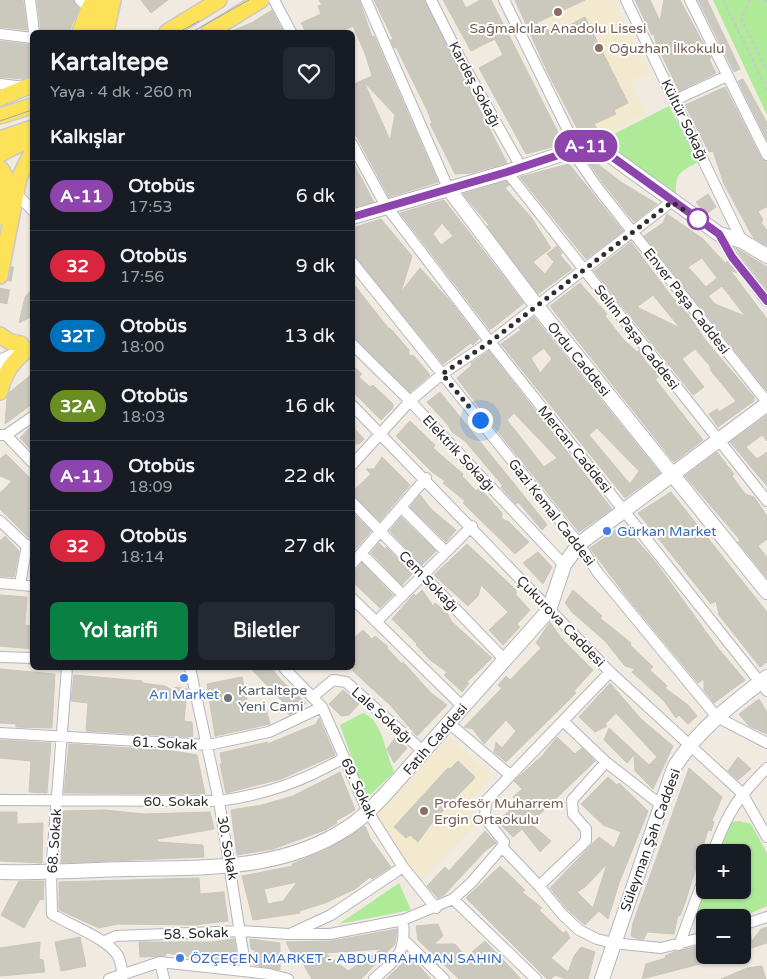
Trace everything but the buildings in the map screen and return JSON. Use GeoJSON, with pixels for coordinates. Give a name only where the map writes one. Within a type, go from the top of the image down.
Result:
{"type":"FeatureCollection","features":[{"type":"Feature","properties":{"kind":"main road"},"geometry":{"type":"LineString","coordinates":[[106,30],[113,0]]}},
{"type":"Feature","properties":{"kind":"main road"},"geometry":{"type":"LineString","coordinates":[[170,30],[219,0]]}},
{"type":"Feature","properties":{"kind":"main road"},"geometry":{"type":"LineString","coordinates":[[213,30],[261,0]]}},
{"type":"Feature","properties":{"kind":"main road"},"geometry":{"type":"LineString","coordinates":[[81,30],[91,2]]}},
{"type":"Feature","properties":{"kind":"main road"},"geometry":{"type":"LineString","coordinates":[[91,2],[93,30]]}},
{"type":"Feature","properties":{"kind":"main road"},"geometry":{"type":"LineString","coordinates":[[0,98],[30,86]]}},
{"type":"Feature","properties":{"kind":"main road"},"geometry":{"type":"LineString","coordinates":[[0,116],[30,107]]}},
{"type":"Feature","properties":{"kind":"main road"},"geometry":{"type":"LineString","coordinates":[[0,139],[30,129]]}},
{"type":"Feature","properties":{"kind":"main road"},"geometry":{"type":"LineString","coordinates":[[0,154],[30,139]]}},
{"type":"Feature","properties":{"kind":"main road"},"geometry":{"type":"LineString","coordinates":[[0,228],[10,191],[30,155]]}},
{"type":"Feature","properties":{"kind":"main road"},"geometry":{"type":"LineString","coordinates":[[0,168],[4,172],[10,191],[0,276]]}},
{"type":"Feature","properties":{"kind":"main road"},"geometry":{"type":"LineString","coordinates":[[0,335],[10,342],[28,345]]}},
{"type":"Feature","properties":{"kind":"main road"},"geometry":{"type":"LineString","coordinates":[[0,392],[2,380],[10,366],[28,345]]}},
{"type":"Feature","properties":{"kind":"street"},"geometry":{"type":"LineString","coordinates":[[30,0],[34,30]]}},
{"type":"Feature","properties":{"kind":"street"},"geometry":{"type":"LineString","coordinates":[[274,0],[291,30]]}},
{"type":"Feature","properties":{"kind":"street","name":"Ordu Caddesi"},"geometry":{"type":"LineString","coordinates":[[366,0],[448,188],[536,305],[767,592]]}},
{"type":"Feature","properties":{"kind":"street","name":"Kardeş Sokağı"},"geometry":{"type":"LineString","coordinates":[[432,0],[462,62],[521,168]]}},
{"type":"Feature","properties":{"kind":"street","name":"Enver Paşa Caddesi"},"geometry":{"type":"LineString","coordinates":[[504,0],[575,150],[633,233],[767,403]]}},
{"type":"Feature","properties":{"kind":"street","name":"Kültür Sokağı"},"geometry":{"type":"LineString","coordinates":[[626,0],[742,241]]}},
{"type":"Feature","properties":{"kind":"street"},"geometry":{"type":"LineString","coordinates":[[690,0],[767,155]]}},
{"type":"Feature","properties":{"kind":"street"},"geometry":{"type":"LineString","coordinates":[[0,34],[30,38]]}},
{"type":"Feature","properties":{"kind":"street"},"geometry":{"type":"LineString","coordinates":[[675,100],[727,76]]}},
{"type":"Feature","properties":{"kind":"street"},"geometry":{"type":"LineString","coordinates":[[0,84],[30,86]]}},
{"type":"Feature","properties":{"kind":"street"},"geometry":{"type":"LineString","coordinates":[[355,216],[521,168],[589,145],[600,148],[672,202],[719,234],[742,241],[767,256]]}},
{"type":"Feature","properties":{"kind":"street","name":"Mercan Caddesi"},"geometry":{"type":"LineString","coordinates":[[355,149],[386,206],[490,342],[765,683]]}},
{"type":"Feature","properties":{"kind":"street","name":"Selim Paşa Caddesi"},"geometry":{"type":"LineString","coordinates":[[507,172],[767,502]]}},
{"type":"Feature","properties":{"kind":"street"},"geometry":{"type":"LineString","coordinates":[[10,191],[30,208]]}},
{"type":"Feature","properties":{"kind":"street"},"geometry":{"type":"LineString","coordinates":[[355,462],[410,401],[442,374],[490,342],[672,202]]}},
{"type":"Feature","properties":{"kind":"street"},"geometry":{"type":"LineString","coordinates":[[719,234],[732,257],[767,301]]}},
{"type":"Feature","properties":{"kind":"street","name":"Gazi Kemal Caddesi"},"geometry":{"type":"LineString","coordinates":[[355,266],[579,544],[598,573],[717,717],[767,743]]}},
{"type":"Feature","properties":{"kind":"street"},"geometry":{"type":"LineString","coordinates":[[0,352],[28,345]]}},
{"type":"Feature","properties":{"kind":"street"},"geometry":{"type":"LineString","coordinates":[[0,362],[28,345]]}},
{"type":"Feature","properties":{"kind":"street","name":"Elektrik Sokağı"},"geometry":{"type":"LineString","coordinates":[[355,347],[410,401],[564,565]]}},
{"type":"Feature","properties":{"kind":"street","name":"Fatih Caddesi"},"geometry":{"type":"LineString","coordinates":[[0,872],[51,873],[231,866],[279,858],[298,852],[346,829],[368,812],[450,724],[549,610],[564,565],[579,544],[626,511],[767,403]]}},
{"type":"Feature","properties":{"kind":"street","name":"Çukurova Caddesi"},"geometry":{"type":"LineString","coordinates":[[355,408],[426,478],[549,610],[610,672],[742,793],[767,837]]}},
{"type":"Feature","properties":{"kind":"street"},"geometry":{"type":"LineString","coordinates":[[30,418],[3,435],[30,460]]}},
{"type":"Feature","properties":{"kind":"street"},"geometry":{"type":"LineString","coordinates":[[355,561],[426,478]]}},
{"type":"Feature","properties":{"kind":"street","name":"Cem Sokağı"},"geometry":{"type":"LineString","coordinates":[[355,505],[424,574],[505,660]]}},
{"type":"Feature","properties":{"kind":"street"},"geometry":{"type":"LineString","coordinates":[[401,507],[446,552]]}},
{"type":"Feature","properties":{"kind":"street"},"geometry":{"type":"LineString","coordinates":[[0,521],[30,548],[20,584]]}},
{"type":"Feature","properties":{"kind":"street"},"geometry":{"type":"LineString","coordinates":[[376,622],[472,526]]}},
{"type":"Feature","properties":{"kind":"street"},"geometry":{"type":"LineString","coordinates":[[362,554],[403,595]]}},
{"type":"Feature","properties":{"kind":"street"},"geometry":{"type":"LineString","coordinates":[[0,584],[30,586]]}},
{"type":"Feature","properties":{"kind":"street"},"geometry":{"type":"LineString","coordinates":[[355,601],[464,707]]}},
{"type":"Feature","properties":{"kind":"street"},"geometry":{"type":"LineString","coordinates":[[0,657],[30,658]]}},
{"type":"Feature","properties":{"kind":"street","name":"68. Sokak"},"geometry":{"type":"LineString","coordinates":[[67,670],[51,873],[52,914],[82,931],[105,941],[119,957],[123,976]]}},
{"type":"Feature","properties":{"kind":"street","name":"30. Sokak"},"geometry":{"type":"LineString","coordinates":[[190,670],[208,745],[231,866],[246,971]]}},
{"type":"Feature","properties":{"kind":"street","name":"69. Sokak"},"geometry":{"type":"LineString","coordinates":[[286,670],[314,696],[322,707],[368,812],[403,867],[436,908]]}},
{"type":"Feature","properties":{"kind":"street"},"geometry":{"type":"LineString","coordinates":[[610,672],[486,801],[485,818],[504,842],[502,847],[539,886],[562,914],[579,930],[613,943],[661,948],[696,940]]}},
{"type":"Feature","properties":{"kind":"street","name":"Lale Sokağı"},"geometry":{"type":"LineString","coordinates":[[314,696],[333,680],[346,682],[424,752]]}},
{"type":"Feature","properties":{"kind":"street","name":"Süleyman Şah Caddesi"},"geometry":{"type":"LineString","coordinates":[[602,979],[674,768],[688,745],[717,717],[765,683]]}},
{"type":"Feature","properties":{"kind":"street","name":"61. Sokak"},"geometry":{"type":"LineString","coordinates":[[0,733],[208,745],[228,743],[268,732],[322,707]]}},
{"type":"Feature","properties":{"kind":"street"},"geometry":{"type":"LineString","coordinates":[[563,721],[606,762],[661,805]]}},
{"type":"Feature","properties":{"kind":"street"},"geometry":{"type":"LineString","coordinates":[[450,724],[510,775]]}},
{"type":"Feature","properties":{"kind":"street","name":"60. Sokak"},"geometry":{"type":"LineString","coordinates":[[0,800],[219,801],[253,796],[299,782],[344,758]]}},
{"type":"Feature","properties":{"kind":"street"},"geometry":{"type":"LineString","coordinates":[[539,886],[586,841],[586,829],[573,814],[572,800],[606,762]]}},
{"type":"Feature","properties":{"kind":"street"},"geometry":{"type":"LineString","coordinates":[[717,844],[726,819],[742,793],[767,768]]}},
{"type":"Feature","properties":{"kind":"street","name":"58. Sokak"},"geometry":{"type":"LineString","coordinates":[[105,941],[116,936],[241,931],[330,934],[404,920],[454,899],[471,883],[502,847]]}},
{"type":"Feature","properties":{"kind":"street","name":"58. Sokak"},"geometry":{"type":"LineString","coordinates":[[288,934],[331,915],[403,867]]}},
{"type":"Feature","properties":{"kind":"street"},"geometry":{"type":"LineString","coordinates":[[454,899],[536,979]]}},
{"type":"Feature","properties":{"kind":"street"},"geometry":{"type":"LineString","coordinates":[[679,945],[696,899]]}},
{"type":"Feature","properties":{"kind":"street"},"geometry":{"type":"LineString","coordinates":[[751,922],[767,917]]}},
{"type":"Feature","properties":{"kind":"street"},"geometry":{"type":"LineString","coordinates":[[374,979],[396,958],[405,941],[404,920]]}},
{"type":"Feature","properties":{"kind":"street"},"geometry":{"type":"LineString","coordinates":[[405,941],[444,979]]}},
{"type":"Feature","properties":{"kind":"street"},"geometry":{"type":"LineString","coordinates":[[160,962],[164,979]]}},
{"type":"Feature","properties":{"kind":"street"},"geometry":{"type":"LineString","coordinates":[[109,979],[123,976],[160,962],[269,974],[288,979]]}},
{"type":"Feature","properties":{"kind":"path"},"geometry":{"type":"LineString","coordinates":[[722,0],[767,89]]}},
{"type":"Feature","properties":{"kind":"path"},"geometry":{"type":"LineString","coordinates":[[750,0],[741,18],[767,70]]}},
{"type":"Feature","properties":{"kind":"shaded area","name":"Oğuzhan İlkokulu"},"geometry":{"type":"Polygon","coordinates":[[[536,0],[613,0],[650,72],[631,81],[646,113],[601,137],[536,0]]]}},
{"type":"Feature","properties":{"kind":"shaded area","name":"Profesör Muharrem Ergin Ortaokulu"},"geometry":{"type":"Polygon","coordinates":[[[450,737],[492,776],[464,807],[479,822],[422,880],[400,854],[375,816],[450,737]]]}},
{"type":"Feature","properties":{"kind":"green space"},"geometry":{"type":"Polygon","coordinates":[[[713,0],[767,0],[767,115],[713,0]]]}},
{"type":"Feature","properties":{"kind":"green space"},"geometry":{"type":"Polygon","coordinates":[[[669,106],[698,162],[680,174],[676,182],[676,196],[603,145],[608,137],[669,106]]]}},
{"type":"Feature","properties":{"kind":"green space"},"geometry":{"type":"Polygon","coordinates":[[[363,713],[375,722],[383,738],[394,772],[366,799],[340,725],[363,713]]]}},
{"type":"Feature","properties":{"kind":"green space"},"geometry":{"type":"Polygon","coordinates":[[[740,821],[751,824],[767,853],[767,906],[751,913],[751,909],[698,909],[701,899],[751,899],[751,844],[721,844],[729,822],[740,821]]]}},
{"type":"Feature","properties":{"kind":"green space"},"geometry":{"type":"Polygon","coordinates":[[[399,883],[411,910],[339,924],[399,883]]]}},
{"type":"Feature","properties":{"kind":"tunnel"},"geometry":{"type":"LineString","coordinates":[[0,303],[7,263]]}},
{"type":"Feature","properties":{"kind":"tram line"},"geometry":{"type":"LineString","coordinates":[[196,30],[249,0]]}},
{"type":"Feature","properties":{"kind":"tram line"},"geometry":{"type":"LineString","coordinates":[[183,30],[199,21]]}},
{"type":"Feature","properties":{"kind":"tram line"},"geometry":{"type":"LineString","coordinates":[[0,121],[30,111]]}},
{"type":"Feature","properties":{"kind":"bus line","name":"A-11"},"geometry":{"type":"LineString","coordinates":[[355,216],[507,172],[589,145],[600,148],[672,202],[719,234],[732,257],[767,301]]}},
{"type":"Feature","properties":{"kind":"place","name":"Sağmalcılar Anadolu Lisesi"},"geometry":{"type":"Point","coordinates":[558,12]}},
{"type":"Feature","properties":{"kind":"place","name":"Oğuzhan İlkokulu"},"geometry":{"type":"Point","coordinates":[599,48]}},
{"type":"Feature","properties":{"kind":"place","name":"Gürkan Market"},"geometry":{"type":"Point","coordinates":[607,531]}},
{"type":"Feature","properties":{"kind":"place","name":"Arı Market"},"geometry":{"type":"Point","coordinates":[184,678]}},
{"type":"Feature","properties":{"kind":"place","name":"Kartaltepe Yeni Cami"},"geometry":{"type":"Point","coordinates":[228,698]}},
{"type":"Feature","properties":{"kind":"place","name":"Profesör Muharrem Ergin Ortaokulu"},"geometry":{"type":"Point","coordinates":[424,811]}},
{"type":"Feature","properties":{"kind":"place","name":"ÖZÇEÇEN MARKET - ABDURRAHMAN SAHIN"},"geometry":{"type":"Point","coordinates":[180,958]}},
{"type":"Feature","properties":{"kind":"route"},"geometry":{"type":"LineString","coordinates":[[480,420],[442,374],[490,342],[672,202],[698,219]]}}]}
